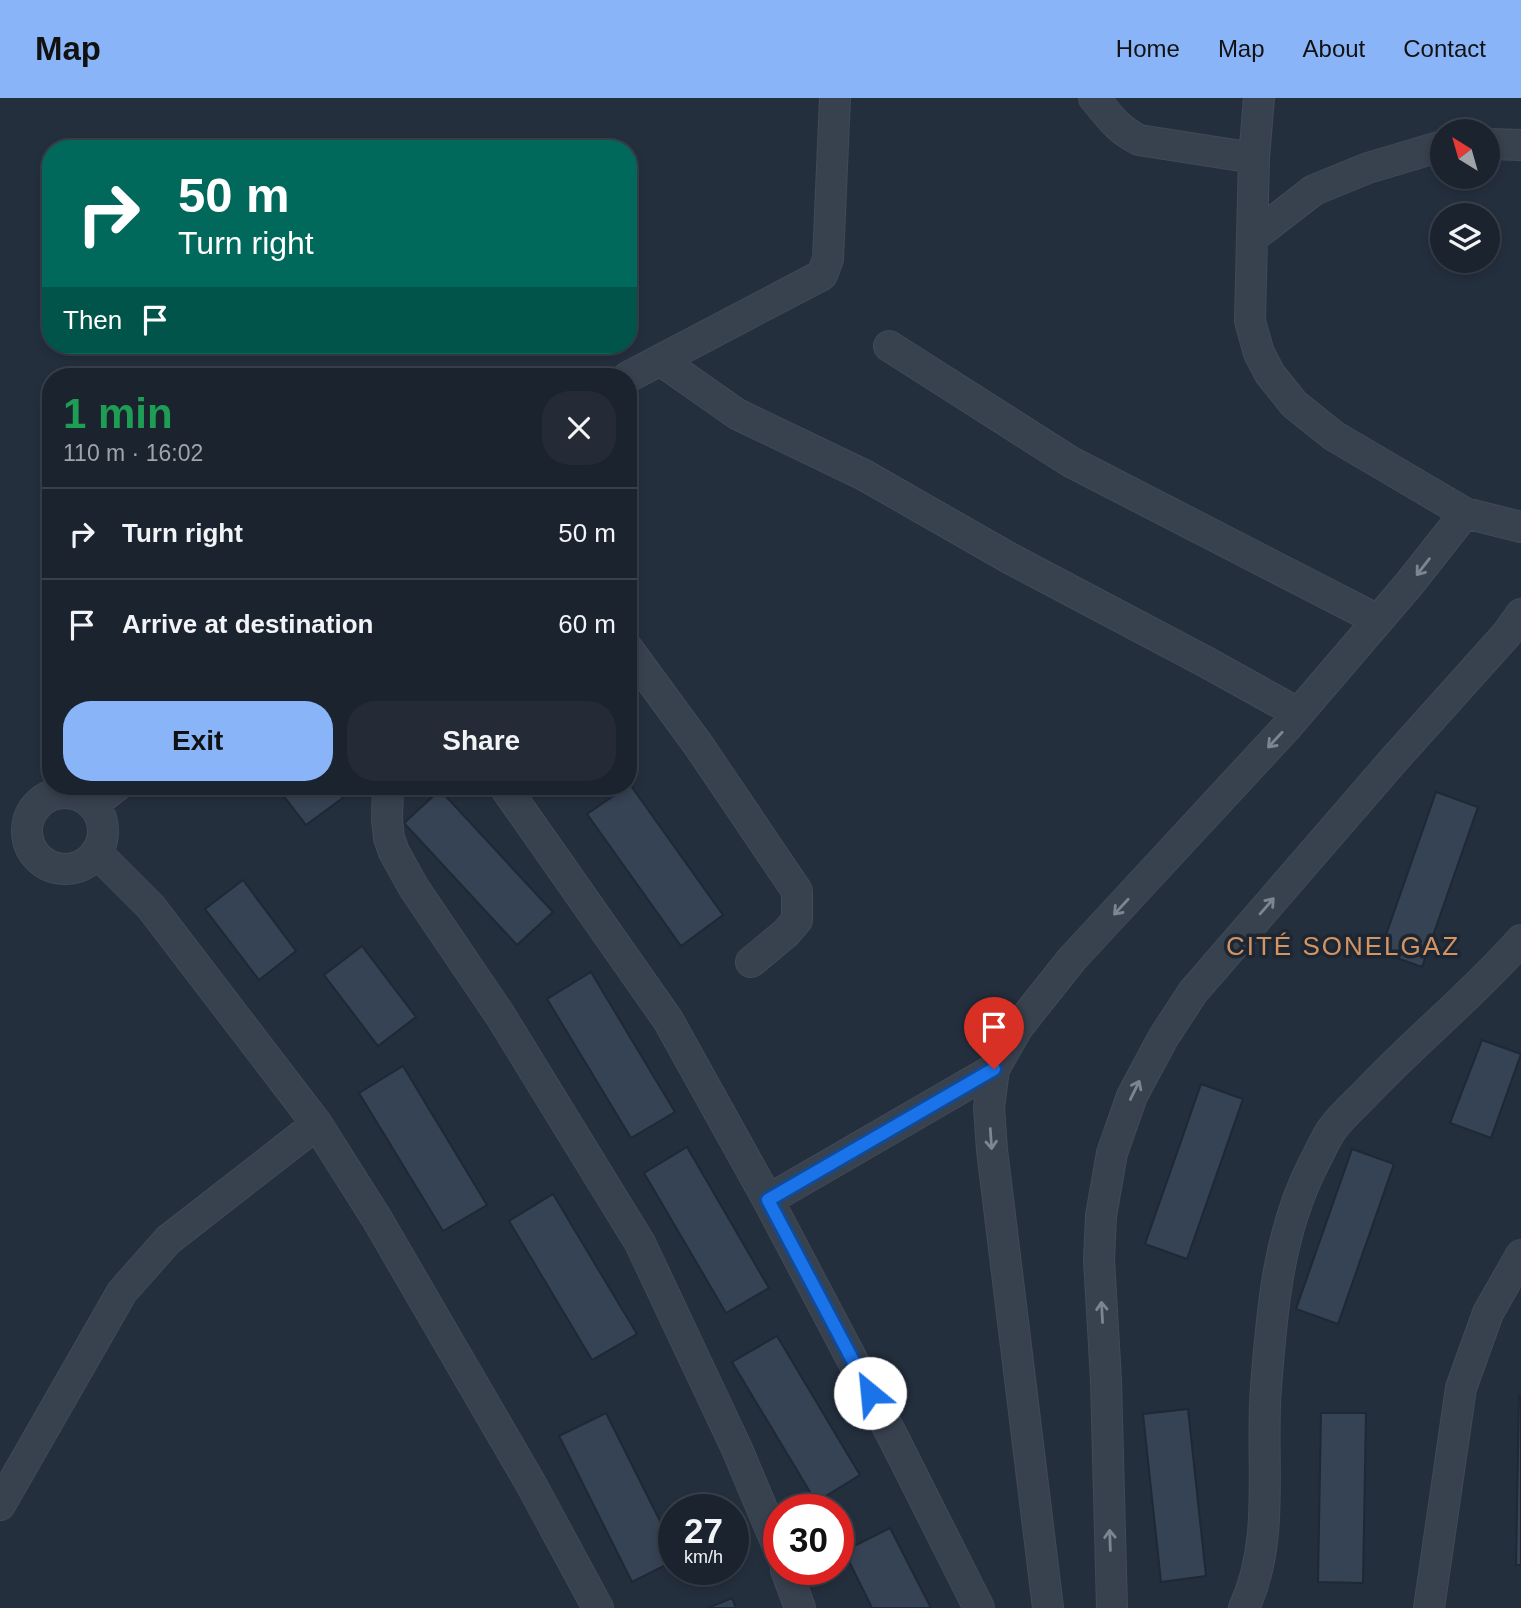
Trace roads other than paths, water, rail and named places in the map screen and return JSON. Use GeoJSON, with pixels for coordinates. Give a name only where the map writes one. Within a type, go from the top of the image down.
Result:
{"type":"FeatureCollection","features":[{"type":"Feature","properties":{"kind":"street"},"geometry":{"type":"LineString","coordinates":[[637,372],[822,275],[828,259],[835,98]]}},
{"type":"Feature","properties":{"kind":"street"},"geometry":{"type":"LineString","coordinates":[[1094,98],[1111,121],[1139,140],[1254,158]]}},
{"type":"Feature","properties":{"kind":"street"},"geometry":{"type":"LineString","coordinates":[[1259,98],[1254,158],[1250,321],[1259,353],[1294,404],[1334,436],[1465,513],[1521,527]]}},
{"type":"Feature","properties":{"kind":"street"},"geometry":{"type":"LineString","coordinates":[[1500,144],[1521,145]]}},
{"type":"Feature","properties":{"kind":"street"},"geometry":{"type":"LineString","coordinates":[[1252,238],[1314,190],[1368,168],[1430,150]]}},
{"type":"Feature","properties":{"kind":"street"},"geometry":{"type":"LineString","coordinates":[[889,346],[1071,462],[1378,620]]}},
{"type":"Feature","properties":{"kind":"street"},"geometry":{"type":"LineString","coordinates":[[660,360],[737,414],[864,475],[1011,559],[1298,713]]}},
{"type":"Feature","properties":{"kind":"street"},"geometry":{"type":"LineString","coordinates":[[1048,1608],[992,1150],[989,1108],[994,1069],[1018,1027],[1072,959],[1298,713],[1465,513]]}},
{"type":"Feature","properties":{"kind":"street"},"geometry":{"type":"LineString","coordinates":[[1112,1608],[1099,1249],[1101,1216],[1112,1153],[1132,1096],[1163,1038],[1193,992],[1506,635],[1521,614]]}},
{"type":"Feature","properties":{"kind":"street"},"geometry":{"type":"LineString","coordinates":[[637,661],[797,891],[797,920],[786,933],[751,962]]}},
{"type":"Feature","properties":{"kind":"street"},"geometry":{"type":"LineString","coordinates":[[53,795],[37,804],[30,814],[27,827],[14,837],[32,850],[40,860],[64,869],[87,861],[102,840],[100,815],[93,804],[77,795]]}},
{"type":"Feature","properties":{"kind":"street"},"geometry":{"type":"LineString","coordinates":[[93,804],[105,795]]}},
{"type":"Feature","properties":{"kind":"street"},"geometry":{"type":"LineString","coordinates":[[388,795],[389,838],[394,852],[414,888],[499,1015],[640,1243],[737,1449],[763,1511]]}},
{"type":"Feature","properties":{"kind":"street"},"geometry":{"type":"LineString","coordinates":[[510,795],[668,1020],[768,1200],[895,1441],[979,1608]]}},
{"type":"Feature","properties":{"kind":"street"},"geometry":{"type":"LineString","coordinates":[[96,852],[151,907],[245,1026],[317,1124],[377,1219],[489,1412],[597,1608]]}},
{"type":"Feature","properties":{"kind":"street"},"geometry":{"type":"LineString","coordinates":[[1244,1608],[1258,1572],[1263,1538],[1265,1394],[1272,1306],[1284,1241],[1304,1182],[1332,1128],[1389,1069],[1489,976],[1521,940]]}},
{"type":"Feature","properties":{"kind":"street"},"geometry":{"type":"LineString","coordinates":[[768,1200],[994,1069]]}},
{"type":"Feature","properties":{"kind":"street"},"geometry":{"type":"LineString","coordinates":[[0,1505],[122,1292],[168,1240],[317,1124]]}},
{"type":"Feature","properties":{"kind":"street"},"geometry":{"type":"LineString","coordinates":[[1429,1608],[1461,1388],[1488,1312],[1521,1255]]}},
{"type":"Feature","properties":{"kind":"street"},"geometry":{"type":"LineString","coordinates":[[792,1585],[800,1608]]}},
{"type":"Feature","properties":{"kind":"district","name":"CITÉ SONELGAZ"},"geometry":{"type":"Point","coordinates":[1343,946]}}]}
